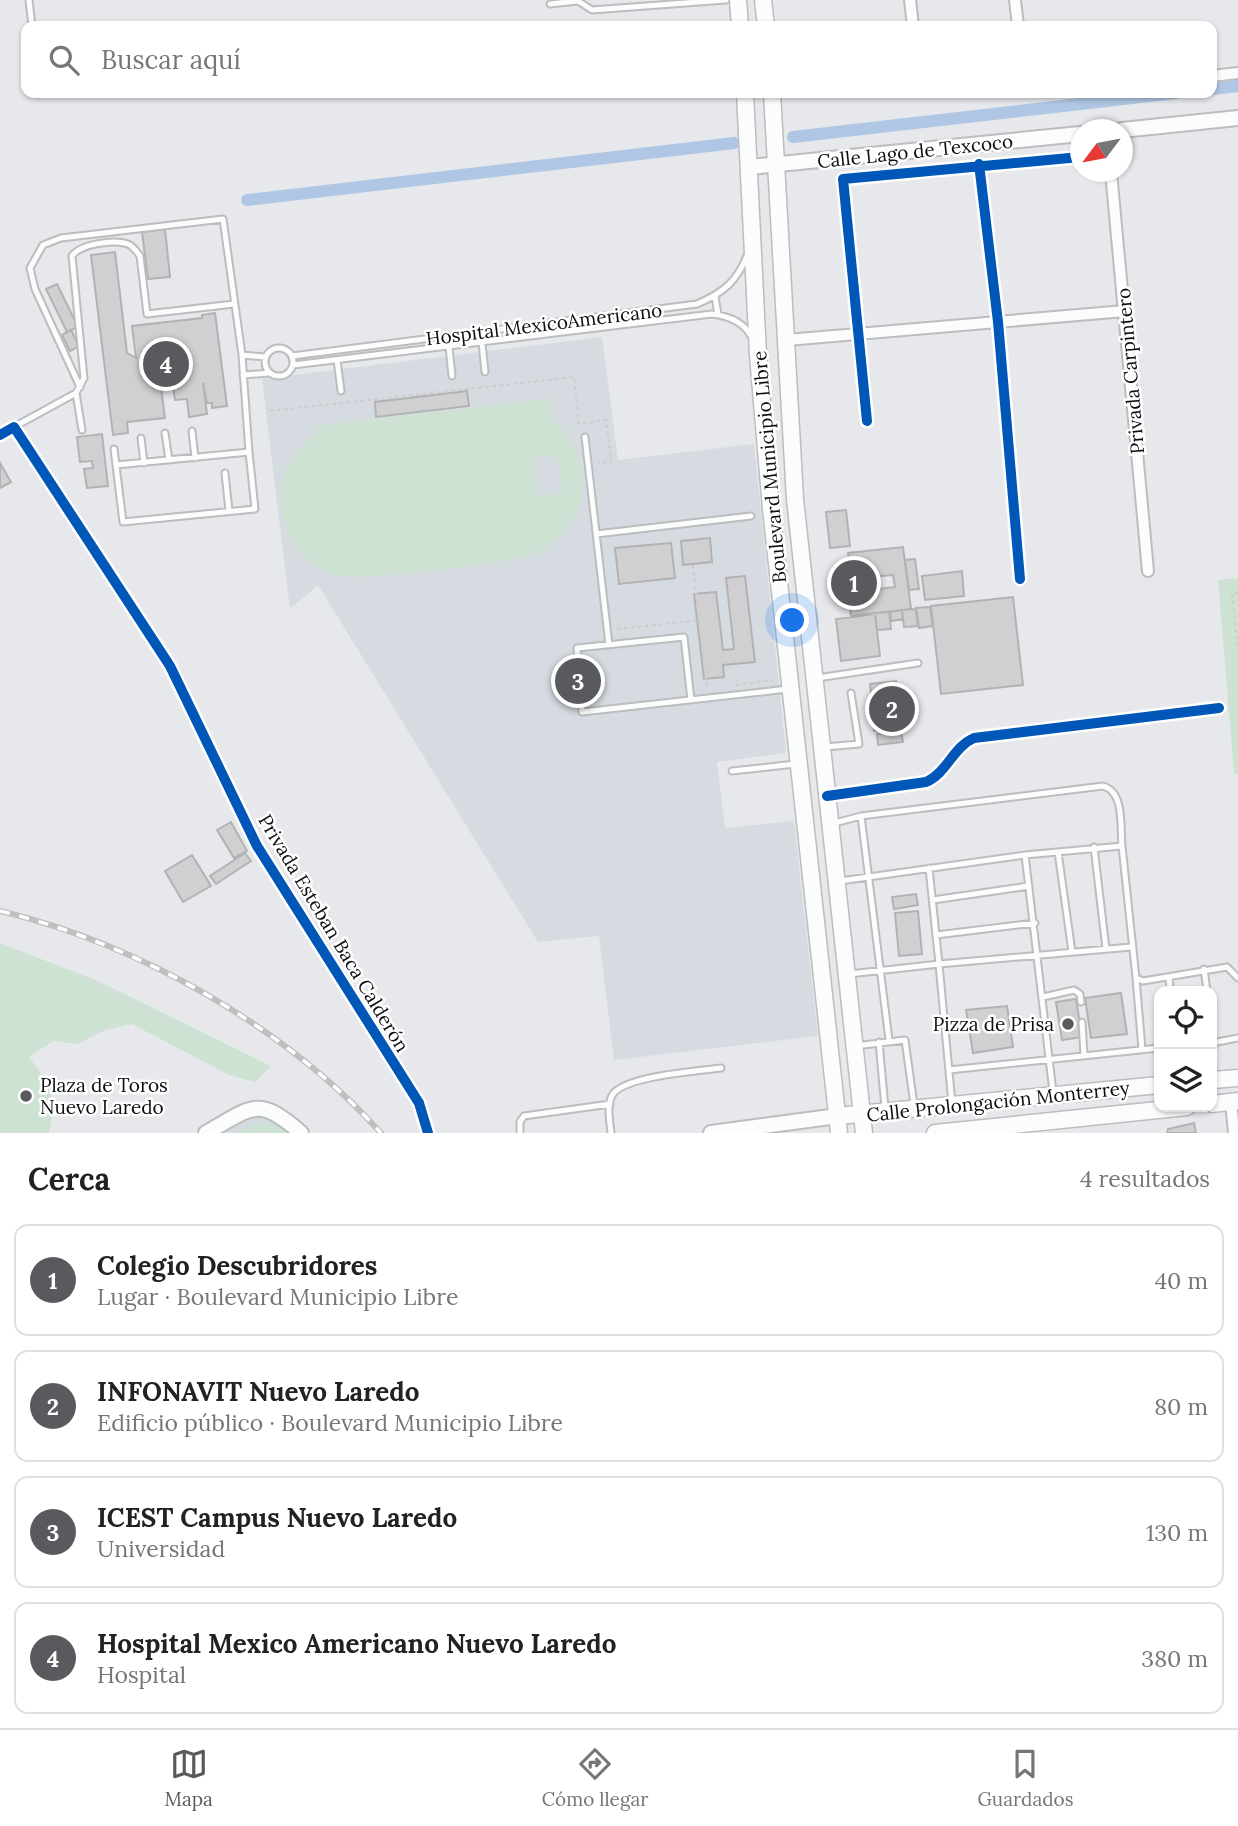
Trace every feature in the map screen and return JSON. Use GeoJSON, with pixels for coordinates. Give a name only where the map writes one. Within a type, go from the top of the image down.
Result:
{"type":"FeatureCollection","features":[{"type":"Feature","properties":{"kind":"main road"},"geometry":{"type":"LineString","coordinates":[[738,0],[740,21]]}},
{"type":"Feature","properties":{"kind":"main road"},"geometry":{"type":"LineString","coordinates":[[763,0],[765,21]]}},
{"type":"Feature","properties":{"kind":"main road","name":"Boulevard Municipio Libre"},"geometry":{"type":"LineString","coordinates":[[745,98],[758,355],[839,1133]]}},
{"type":"Feature","properties":{"kind":"main road","name":"Boulevard Municipio Libre"},"geometry":{"type":"LineString","coordinates":[[772,98],[787,340],[790,442],[864,1133]]}},
{"type":"Feature","properties":{"kind":"main road"},"geometry":{"type":"LineString","coordinates":[[767,443],[790,442]]}},
{"type":"Feature","properties":{"kind":"main road"},"geometry":{"type":"LineString","coordinates":[[796,733],[820,729]]}},
{"type":"Feature","properties":{"kind":"main road"},"geometry":{"type":"LineString","coordinates":[[813,884],[837,882]]}},
{"type":"Feature","properties":{"kind":"main road"},"geometry":{"type":"LineString","coordinates":[[1217,1080],[1238,1078]]}},
{"type":"Feature","properties":{"kind":"main road","name":"Calle Prolongación Monterrey"},"geometry":{"type":"LineString","coordinates":[[838,1116],[1154,1085]]}},
{"type":"Feature","properties":{"kind":"main road","name":"Calle Prolongación Monterrey"},"geometry":{"type":"LineString","coordinates":[[935,1133],[1154,1110]]}},
{"type":"Feature","properties":{"kind":"street"},"geometry":{"type":"LineString","coordinates":[[910,0],[912,21]]}},
{"type":"Feature","properties":{"kind":"street"},"geometry":{"type":"LineString","coordinates":[[1016,0],[1018,21]]}},
{"type":"Feature","properties":{"kind":"street"},"geometry":{"type":"LineString","coordinates":[[1217,75],[1238,73]]}},
{"type":"Feature","properties":{"kind":"street"},"geometry":{"type":"LineString","coordinates":[[1133,129],[1238,118]]}},
{"type":"Feature","properties":{"kind":"street","name":"Calle Lago de Texcoco"},"geometry":{"type":"LineString","coordinates":[[750,167],[1070,135]]}},
{"type":"Feature","properties":{"kind":"street"},"geometry":{"type":"LineString","coordinates":[[867,421],[843,179],[979,164],[1070,158]]}},
{"type":"Feature","properties":{"kind":"street"},"geometry":{"type":"LineString","coordinates":[[979,164],[998,322],[1020,579]]}},
{"type":"Feature","properties":{"kind":"street","name":"Privada Carpintero"},"geometry":{"type":"LineString","coordinates":[[1112,182],[1148,571]]}},
{"type":"Feature","properties":{"kind":"street"},"geometry":{"type":"LineString","coordinates":[[787,340],[1125,311]]}},
{"type":"Feature","properties":{"kind":"street"},"geometry":{"type":"LineString","coordinates":[[0,435],[14,427]]}},
{"type":"Feature","properties":{"kind":"street","name":"Privada Esteban Baca Calderón"},"geometry":{"type":"LineString","coordinates":[[14,427],[170,666],[257,846],[419,1103],[428,1133]]}},
{"type":"Feature","properties":{"kind":"street"},"geometry":{"type":"LineString","coordinates":[[827,796],[934,779],[962,746],[974,738],[1219,708]]}},
{"type":"Feature","properties":{"kind":"street"},"geometry":{"type":"LineString","coordinates":[[1234,1102],[1234,1133]]}},
{"type":"Feature","properties":{"kind":"street"},"geometry":{"type":"LineString","coordinates":[[206,1133],[240,1114],[266,1108],[277,1112],[301,1133]]}},
{"type":"Feature","properties":{"kind":"street","name":"Calle Prolongación Monterrey"},"geometry":{"type":"LineString","coordinates":[[711,1133],[838,1116]]}},
{"type":"Feature","properties":{"kind":"lane"},"geometry":{"type":"LineString","coordinates":[[29,0],[31,21]]}},
{"type":"Feature","properties":{"kind":"lane"},"geometry":{"type":"LineString","coordinates":[[550,4],[578,1],[592,10],[726,0]]}},
{"type":"Feature","properties":{"kind":"lane"},"geometry":{"type":"LineString","coordinates":[[82,430],[78,390],[35,289],[30,268],[43,245],[61,238],[223,219],[242,355],[255,509],[123,522],[114,449]]}},
{"type":"Feature","properties":{"kind":"lane","name":"Hospital MexicoAmericano"},"geometry":{"type":"LineString","coordinates":[[292,356],[697,304],[724,291],[744,264],[753,230]]}},
{"type":"Feature","properties":{"kind":"lane"},"geometry":{"type":"LineString","coordinates":[[14,427],[78,390],[86,372],[72,256],[79,248],[119,243],[135,250],[140,256],[147,314],[234,304]]}},
{"type":"Feature","properties":{"kind":"lane"},"geometry":{"type":"LineString","coordinates":[[715,296],[718,315],[744,326],[750,332],[758,355]]}},
{"type":"Feature","properties":{"kind":"lane","name":"Hospital MexicoAmericano"},"geometry":{"type":"LineString","coordinates":[[293,365],[718,315]]}},
{"type":"Feature","properties":{"kind":"lane"},"geometry":{"type":"LineString","coordinates":[[588,319],[588,330]]}},
{"type":"Feature","properties":{"kind":"lane"},"geometry":{"type":"LineString","coordinates":[[443,337],[452,376]]}},
{"type":"Feature","properties":{"kind":"lane"},"geometry":{"type":"LineString","coordinates":[[482,343],[485,372]]}},
{"type":"Feature","properties":{"kind":"lane"},"geometry":{"type":"LineString","coordinates":[[242,355],[266,356],[277,348],[286,350],[292,356],[293,365],[285,376],[270,373],[243,375]]}},
{"type":"Feature","properties":{"kind":"lane"},"geometry":{"type":"LineString","coordinates":[[358,348],[359,358]]}},
{"type":"Feature","properties":{"kind":"lane"},"geometry":{"type":"LineString","coordinates":[[266,356],[265,366],[270,373]]}},
{"type":"Feature","properties":{"kind":"lane"},"geometry":{"type":"LineString","coordinates":[[337,360],[341,391]]}},
{"type":"Feature","properties":{"kind":"lane"},"geometry":{"type":"LineString","coordinates":[[192,431],[195,458]]}},
{"type":"Feature","properties":{"kind":"lane"},"geometry":{"type":"LineString","coordinates":[[165,433],[169,460]]}},
{"type":"Feature","properties":{"kind":"lane"},"geometry":{"type":"LineString","coordinates":[[585,437],[609,645]]}},
{"type":"Feature","properties":{"kind":"lane"},"geometry":{"type":"LineString","coordinates":[[141,438],[144,463]]}},
{"type":"Feature","properties":{"kind":"lane"},"geometry":{"type":"LineString","coordinates":[[116,465],[249,452]]}},
{"type":"Feature","properties":{"kind":"lane"},"geometry":{"type":"LineString","coordinates":[[225,472],[229,511]]}},
{"type":"Feature","properties":{"kind":"lane"},"geometry":{"type":"LineString","coordinates":[[596,534],[751,516]]}},
{"type":"Feature","properties":{"kind":"lane"},"geometry":{"type":"LineString","coordinates":[[691,699],[684,637],[577,648],[582,712],[791,688]]}},
{"type":"Feature","properties":{"kind":"lane"},"geometry":{"type":"LineString","coordinates":[[814,678],[918,663]]}},
{"type":"Feature","properties":{"kind":"lane"},"geometry":{"type":"LineString","coordinates":[[822,747],[859,744],[851,693]]}},
{"type":"Feature","properties":{"kind":"lane"},"geometry":{"type":"LineString","coordinates":[[732,771],[799,764]]}},
{"type":"Feature","properties":{"kind":"lane"},"geometry":{"type":"LineString","coordinates":[[830,824],[861,816],[1103,786],[1112,788],[1117,795],[1142,1049]]}},
{"type":"Feature","properties":{"kind":"lane"},"geometry":{"type":"LineString","coordinates":[[861,816],[889,1040]]}},
{"type":"Feature","properties":{"kind":"lane"},"geometry":{"type":"LineString","coordinates":[[837,882],[1026,855],[1122,846]]}},
{"type":"Feature","properties":{"kind":"lane"},"geometry":{"type":"LineString","coordinates":[[1094,847],[1106,949]]}},
{"type":"Feature","properties":{"kind":"lane"},"geometry":{"type":"LineString","coordinates":[[1058,852],[1072,952]]}},
{"type":"Feature","properties":{"kind":"lane"},"geometry":{"type":"LineString","coordinates":[[1026,855],[1053,1095]]}},
{"type":"Feature","properties":{"kind":"lane"},"geometry":{"type":"LineString","coordinates":[[929,868],[952,1104]]}},
{"type":"Feature","properties":{"kind":"lane"},"geometry":{"type":"LineString","coordinates":[[933,900],[1029,886]]}},
{"type":"Feature","properties":{"kind":"lane"},"geometry":{"type":"LineString","coordinates":[[936,936],[1035,923]]}},
{"type":"Feature","properties":{"kind":"lane"},"geometry":{"type":"LineString","coordinates":[[847,974],[1131,947]]}},
{"type":"Feature","properties":{"kind":"lane"},"geometry":{"type":"LineString","coordinates":[[1136,978],[1143,981],[1227,967],[1238,978]]}},
{"type":"Feature","properties":{"kind":"lane"},"geometry":{"type":"LineString","coordinates":[[1204,969],[1206,986]]}},
{"type":"Feature","properties":{"kind":"lane"},"geometry":{"type":"LineString","coordinates":[[1169,976],[1170,986]]}},
{"type":"Feature","properties":{"kind":"lane"},"geometry":{"type":"LineString","coordinates":[[1043,997],[1074,990],[1080,994],[1081,1002]]}},
{"type":"Feature","properties":{"kind":"lane"},"geometry":{"type":"LineString","coordinates":[[1082,1022],[1084,1055]]}},
{"type":"Feature","properties":{"kind":"lane"},"geometry":{"type":"LineString","coordinates":[[1217,1042],[1238,1038]]}},
{"type":"Feature","properties":{"kind":"lane"},"geometry":{"type":"LineString","coordinates":[[855,1046],[901,1039],[908,1044],[914,1108]]}},
{"type":"Feature","properties":{"kind":"lane"},"geometry":{"type":"LineString","coordinates":[[879,1042],[886,1111]]}},
{"type":"Feature","properties":{"kind":"lane"},"geometry":{"type":"LineString","coordinates":[[949,1070],[1154,1048]]}},
{"type":"Feature","properties":{"kind":"lane"},"geometry":{"type":"LineString","coordinates":[[611,1133],[610,1104],[614,1093],[622,1088],[665,1074],[720,1068]]}},
{"type":"Feature","properties":{"kind":"lane"},"geometry":{"type":"LineString","coordinates":[[520,1133],[520,1122],[524,1116],[610,1104]]}},
{"type":"Feature","properties":{"kind":"path"},"geometry":{"type":"LineString","coordinates":[[270,411],[574,377],[579,424],[606,420],[611,461],[595,464]]}},
{"type":"Feature","properties":{"kind":"path"},"geometry":{"type":"LineString","coordinates":[[694,565],[707,689]]}},
{"type":"Feature","properties":{"kind":"path"},"geometry":{"type":"LineString","coordinates":[[1238,593],[1232,593],[1238,651]]}},
{"type":"Feature","properties":{"kind":"path"},"geometry":{"type":"LineString","coordinates":[[614,630],[699,620]]}},
{"type":"Feature","properties":{"kind":"path"},"geometry":{"type":"LineString","coordinates":[[733,685],[773,680]]}},
{"type":"Feature","properties":{"kind":"shaded area"},"geometry":{"type":"Polygon","coordinates":[[[602,337],[618,460],[754,444],[786,753],[717,762],[725,828],[794,821],[818,1036],[614,1060],[599,936],[538,942],[318,585],[290,609],[262,379],[602,337]]]}},
{"type":"Feature","properties":{"kind":"shaded area"},"geometry":{"type":"Polygon","coordinates":[[[265,1104],[297,1133],[214,1133],[265,1104]]]}},
{"type":"Feature","properties":{"kind":"green space"},"geometry":{"type":"Polygon","coordinates":[[[550,398],[551,414],[568,437],[579,461],[583,477],[580,504],[567,529],[554,543],[523,557],[472,566],[381,576],[342,576],[326,572],[300,552],[291,538],[281,506],[284,473],[298,451],[318,432],[317,426],[550,398]],[[557,455],[533,458],[539,497],[563,493],[557,455]]]}},
{"type":"Feature","properties":{"kind":"green space"},"geometry":{"type":"Polygon","coordinates":[[[1238,578],[1238,774],[1234,774],[1218,580],[1238,578]]]}},
{"type":"Feature","properties":{"kind":"green space"},"geometry":{"type":"Polygon","coordinates":[[[0,943],[98,981],[271,1066],[255,1082],[229,1075],[132,1024],[105,1030],[78,1044],[53,1041],[29,1057],[43,1076],[50,1092],[52,1110],[49,1133],[0,1133],[0,943]]]}},
{"type":"Feature","properties":{"kind":"green space"},"geometry":{"type":"Polygon","coordinates":[[[274,1122],[287,1133],[238,1133],[251,1125],[274,1122]]]}},
{"type":"Feature","properties":{"kind":"building"},"geometry":{"type":"Polygon","coordinates":[[[165,229],[170,277],[148,279],[142,232],[165,229]]]}},
{"type":"Feature","properties":{"kind":"building"},"geometry":{"type":"Polygon","coordinates":[[[115,252],[127,353],[136,358],[132,326],[202,318],[202,315],[215,313],[227,406],[212,408],[212,403],[207,403],[203,383],[207,414],[189,417],[187,399],[175,400],[173,386],[161,388],[165,418],[127,422],[128,433],[113,435],[91,255],[115,252]]]}},
{"type":"Feature","properties":{"kind":"building"},"geometry":{"type":"Polygon","coordinates":[[[57,284],[78,327],[67,332],[46,289],[57,284]]]}},
{"type":"Feature","properties":{"kind":"building"},"geometry":{"type":"Polygon","coordinates":[[[71,330],[79,346],[70,351],[62,335],[71,330]]]}},
{"type":"Feature","properties":{"kind":"building"},"geometry":{"type":"Polygon","coordinates":[[[467,391],[469,406],[376,417],[375,402],[467,391]]]}},
{"type":"Feature","properties":{"kind":"building"},"geometry":{"type":"Polygon","coordinates":[[[102,434],[108,486],[87,488],[84,469],[93,468],[92,461],[80,462],[77,437],[102,434]]]}},
{"type":"Feature","properties":{"kind":"building"},"geometry":{"type":"Polygon","coordinates":[[[0,463],[11,482],[0,488],[0,463]]]}},
{"type":"Feature","properties":{"kind":"building"},"geometry":{"type":"Polygon","coordinates":[[[846,510],[850,546],[830,548],[826,512],[846,510]]]}},
{"type":"Feature","properties":{"kind":"building"},"geometry":{"type":"Polygon","coordinates":[[[710,538],[712,562],[683,565],[681,541],[710,538]]]}},
{"type":"Feature","properties":{"kind":"building"},"geometry":{"type":"Polygon","coordinates":[[[671,543],[675,578],[619,584],[615,548],[671,543]]]}},
{"type":"Feature","properties":{"kind":"building"},"geometry":{"type":"Polygon","coordinates":[[[903,547],[911,609],[851,616],[845,566],[850,566],[848,553],[903,547]],[[893,575],[861,578],[862,591],[895,587],[893,575]]]}},
{"type":"Feature","properties":{"kind":"building"},"geometry":{"type":"Polygon","coordinates":[[[915,559],[919,589],[909,590],[905,560],[915,559]]]}},
{"type":"Feature","properties":{"kind":"building"},"geometry":{"type":"Polygon","coordinates":[[[962,571],[964,596],[925,600],[922,576],[962,571]]]}},
{"type":"Feature","properties":{"kind":"building"},"geometry":{"type":"Polygon","coordinates":[[[745,576],[755,662],[723,665],[724,677],[704,679],[694,594],[716,592],[723,650],[734,649],[726,578],[745,576]]]}},
{"type":"Feature","properties":{"kind":"building"},"geometry":{"type":"Polygon","coordinates":[[[1013,597],[1023,685],[941,694],[931,606],[1013,597]]]}},
{"type":"Feature","properties":{"kind":"building"},"geometry":{"type":"Polygon","coordinates":[[[930,607],[933,626],[919,628],[916,608],[930,607]]]}},
{"type":"Feature","properties":{"kind":"building"},"geometry":{"type":"Polygon","coordinates":[[[916,609],[918,626],[904,627],[902,610],[916,609]]]}},
{"type":"Feature","properties":{"kind":"building"},"geometry":{"type":"Polygon","coordinates":[[[902,610],[903,619],[891,621],[890,612],[902,610]]]}},
{"type":"Feature","properties":{"kind":"building"},"geometry":{"type":"Polygon","coordinates":[[[889,612],[891,629],[877,630],[875,613],[889,612]]]}},
{"type":"Feature","properties":{"kind":"building"},"geometry":{"type":"Polygon","coordinates":[[[875,614],[880,656],[841,661],[836,619],[875,614]]]}},
{"type":"Feature","properties":{"kind":"building"},"geometry":{"type":"Polygon","coordinates":[[[896,681],[901,728],[874,731],[873,718],[885,716],[884,701],[872,702],[870,684],[896,681]]]}},
{"type":"Feature","properties":{"kind":"building"},"geometry":{"type":"Polygon","coordinates":[[[901,732],[903,742],[878,745],[877,734],[901,732]]]}},
{"type":"Feature","properties":{"kind":"building"},"geometry":{"type":"Polygon","coordinates":[[[231,822],[247,851],[234,858],[217,830],[231,822]]]}},
{"type":"Feature","properties":{"kind":"building"},"geometry":{"type":"Polygon","coordinates":[[[245,853],[251,861],[216,884],[210,876],[245,853]]]}},
{"type":"Feature","properties":{"kind":"building"},"geometry":{"type":"Polygon","coordinates":[[[192,855],[211,886],[183,902],[165,871],[192,855]]]}},
{"type":"Feature","properties":{"kind":"building"},"geometry":{"type":"Polygon","coordinates":[[[916,894],[918,905],[894,909],[892,897],[916,894]]]}},
{"type":"Feature","properties":{"kind":"building"},"geometry":{"type":"Polygon","coordinates":[[[918,911],[922,954],[899,956],[895,913],[918,911]]]}},
{"type":"Feature","properties":{"kind":"building"},"geometry":{"type":"Polygon","coordinates":[[[1121,993],[1127,1034],[1091,1038],[1085,998],[1121,993]]]}},
{"type":"Feature","properties":{"kind":"building"},"geometry":{"type":"Polygon","coordinates":[[[1076,999],[1082,1037],[1062,1040],[1056,1002],[1076,999]]]}},
{"type":"Feature","properties":{"kind":"building"},"geometry":{"type":"Polygon","coordinates":[[[1007,1006],[1013,1047],[973,1053],[966,1010],[1007,1006]]]}},
{"type":"Feature","properties":{"kind":"building"},"geometry":{"type":"Polygon","coordinates":[[[1194,1123],[1196,1133],[1167,1133],[1168,1129],[1194,1123]]]}},
{"type":"Feature","properties":{"kind":"waterway"},"geometry":{"type":"LineString","coordinates":[[1217,88],[1238,86]]}},
{"type":"Feature","properties":{"kind":"waterway"},"geometry":{"type":"LineString","coordinates":[[793,137],[1132,98]]}},
{"type":"Feature","properties":{"kind":"waterway"},"geometry":{"type":"LineString","coordinates":[[247,200],[734,143]]}},
{"type":"Feature","properties":{"kind":"railway"},"geometry":{"type":"LineString","coordinates":[[0,911],[104,945],[207,995],[301,1058],[343,1094],[381,1133]]}},
{"type":"Feature","properties":{"kind":"cycle path"},"geometry":{"type":"LineString","coordinates":[[867,421],[843,179],[1070,158]]}},
{"type":"Feature","properties":{"kind":"cycle path"},"geometry":{"type":"LineString","coordinates":[[979,164],[998,322],[1020,579]]}},
{"type":"Feature","properties":{"kind":"cycle path"},"geometry":{"type":"LineString","coordinates":[[0,435],[14,427],[170,666],[257,846],[419,1103],[428,1133]]}},
{"type":"Feature","properties":{"kind":"cycle path"},"geometry":{"type":"LineString","coordinates":[[827,796],[926,782],[939,773],[961,747],[974,738],[1219,708]]}},
{"type":"Feature","properties":{"kind":"place","name":"Hospital Mexico Americano Nuevo Laredo"},"geometry":{"type":"Point","coordinates":[166,364]}},
{"type":"Feature","properties":{"kind":"place","name":"Colegio Descubridores"},"geometry":{"type":"Point","coordinates":[854,583]}},
{"type":"Feature","properties":{"kind":"place","name":"ICEST Campus Nuevo Laredo"},"geometry":{"type":"Point","coordinates":[578,681]}},
{"type":"Feature","properties":{"kind":"place","name":"INFONAVIT Nuevo Laredo"},"geometry":{"type":"Point","coordinates":[892,709]}},
{"type":"Feature","properties":{"kind":"place","name":"Pizza de Prisa"},"geometry":{"type":"Point","coordinates":[1068,1024]}},
{"type":"Feature","properties":{"kind":"place","name":"Plaza de Toros Nuevo Laredo"},"geometry":{"type":"Point","coordinates":[26,1096]}}]}
